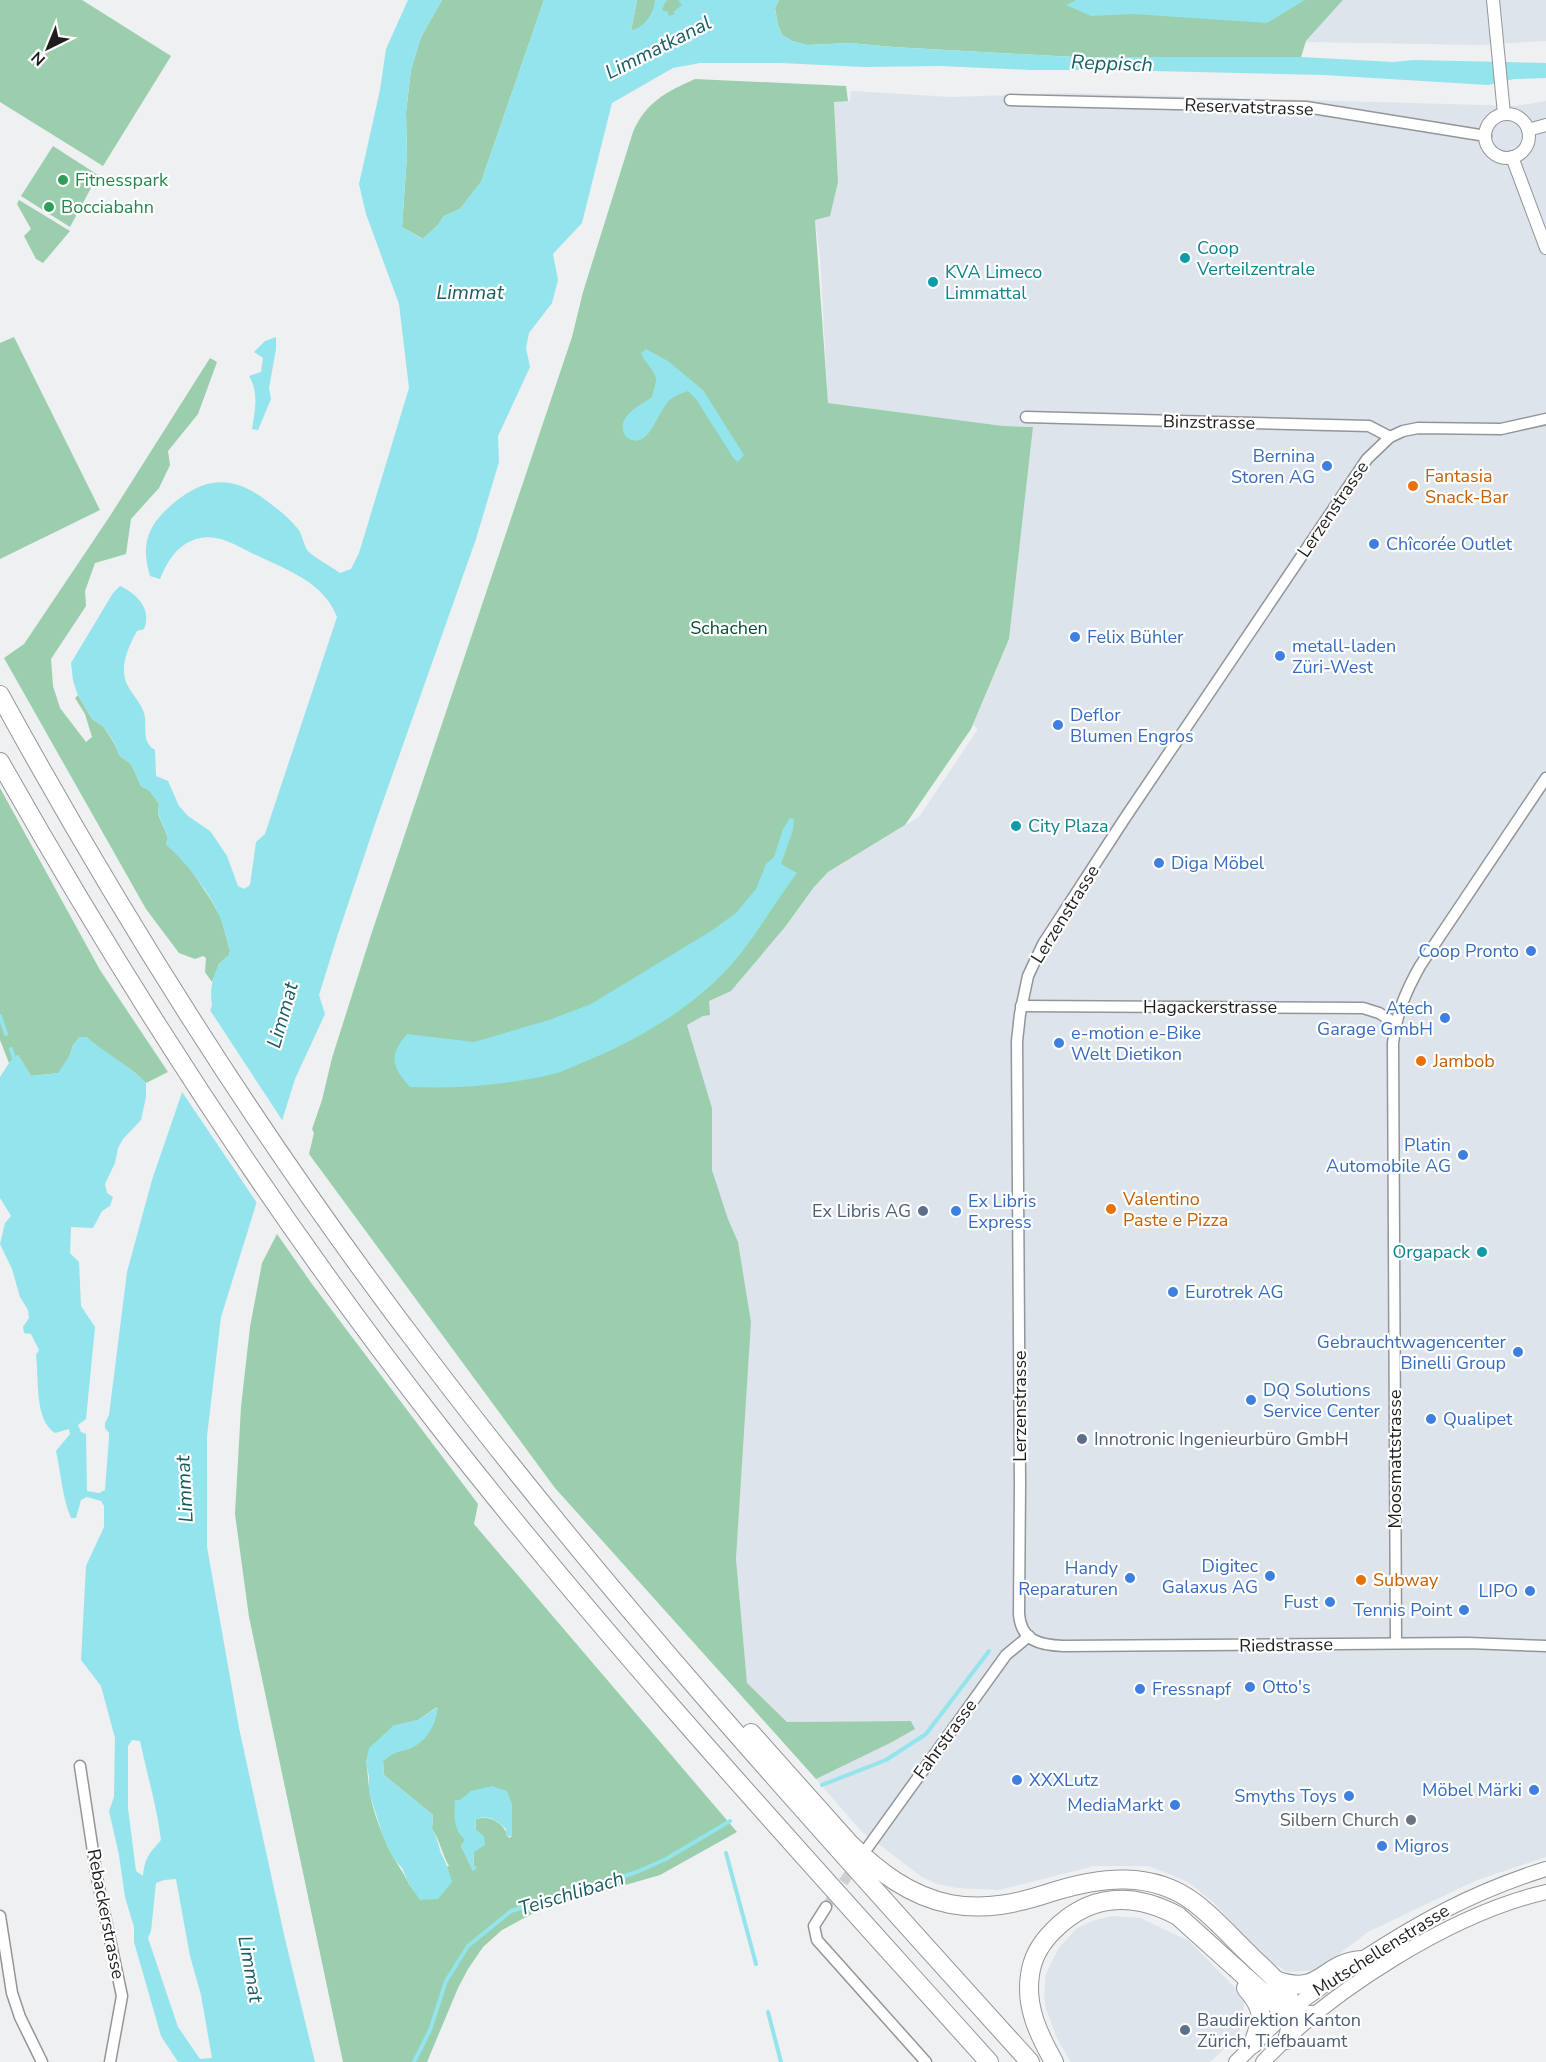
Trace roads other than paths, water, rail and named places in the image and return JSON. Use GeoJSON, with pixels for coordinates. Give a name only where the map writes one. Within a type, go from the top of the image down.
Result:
{"type":"FeatureCollection","features":[{"type":"Feature","properties":{"kind":"highway"},"geometry":{"type":"LineString","coordinates":[[0,695],[72,824],[156,963],[241,1096],[388,1305],[482,1428],[594,1566],[764,1767],[1030,2062]]}},
{"type":"Feature","properties":{"kind":"highway"},"geometry":{"type":"LineString","coordinates":[[0,762],[143,1004],[208,1104],[306,1247],[443,1431],[612,1638],[742,1787],[989,2062]]}},
{"type":"Feature","properties":{"kind":"highway"},"geometry":{"type":"LineString","coordinates":[[701,1691],[753,1735],[850,1844],[880,1871],[912,1891],[951,1904],[984,1907],[1016,1903],[1069,1887],[1103,1880],[1147,1881],[1178,1892],[1197,1904],[1275,1980],[1289,1998],[1291,2011],[1287,2040]]}},
{"type":"Feature","properties":{"kind":"highway"},"geometry":{"type":"LineString","coordinates":[[1054,2062],[1042,2041],[1034,2020],[1029,1998],[1032,1966],[1039,1949],[1049,1935],[1071,1915],[1105,1901],[1142,1902],[1178,1916],[1274,2003],[1291,2011],[1315,2015]]}},
{"type":"Feature","properties":{"kind":"highway"},"geometry":{"type":"LineString","coordinates":[[1215,1949],[1260,2006],[1262,2015],[1253,2044]]}},
{"type":"Feature","properties":{"kind":"highway"},"geometry":{"type":"LineString","coordinates":[[1275,1980],[1289,1985],[1306,1985],[1347,1961],[1361,1960]]}},
{"type":"Feature","properties":{"kind":"main road","name":"Mutschellenstrasse"},"geometry":{"type":"LineString","coordinates":[[1236,2062],[1291,2011],[1361,1960],[1437,1913],[1510,1880],[1546,1869]]}},
{"type":"Feature","properties":{"kind":"main road","name":"Mutschellenstrasse"},"geometry":{"type":"LineString","coordinates":[[1263,2062],[1315,2015],[1386,1964],[1475,1915],[1518,1898],[1546,1892]]}},
{"type":"Feature","properties":{"kind":"street"},"geometry":{"type":"LineString","coordinates":[[1493,0],[1504,114]]}},
{"type":"Feature","properties":{"kind":"street","name":"Reservatstrasse"},"geometry":{"type":"LineString","coordinates":[[1010,99],[1306,107],[1486,136]]}},
{"type":"Feature","properties":{"kind":"street"},"geometry":{"type":"LineString","coordinates":[[1504,114],[1519,117],[1528,130],[1528,144],[1519,154],[1512,157],[1504,157],[1491,150],[1486,136],[1491,121],[1504,114]]}},
{"type":"Feature","properties":{"kind":"street"},"geometry":{"type":"LineString","coordinates":[[1528,130],[1546,125]]}},
{"type":"Feature","properties":{"kind":"street"},"geometry":{"type":"LineString","coordinates":[[1512,157],[1546,248]]}},
{"type":"Feature","properties":{"kind":"street","name":"Binzstrasse"},"geometry":{"type":"LineString","coordinates":[[1026,417],[1369,426],[1390,437]]}},
{"type":"Feature","properties":{"kind":"street","name":"Lerzenstrasse"},"geometry":{"type":"LineString","coordinates":[[1029,1636],[1019,1623],[1017,1041],[1021,1006],[1028,976],[1043,944],[1117,830],[1367,459],[1390,437],[1403,431],[1418,428],[1501,429],[1546,419]]}},
{"type":"Feature","properties":{"kind":"street","name":"Moosmattstrasse"},"geometry":{"type":"LineString","coordinates":[[1396,1643],[1392,1043],[1395,1023],[1404,994],[1420,966],[1546,778]]}},
{"type":"Feature","properties":{"kind":"street","name":"Hagackerstrasse"},"geometry":{"type":"LineString","coordinates":[[1021,1006],[1363,1008],[1379,1013],[1395,1023]]}},
{"type":"Feature","properties":{"kind":"street","name":"Riedstrasse"},"geometry":{"type":"LineString","coordinates":[[1029,1636],[1040,1645],[1063,1646],[1396,1643],[1546,1646]]}},
{"type":"Feature","properties":{"kind":"street","name":"Fahrstrasse"},"geometry":{"type":"LineString","coordinates":[[868,1846],[1006,1655],[1029,1636]]}},
{"type":"Feature","properties":{"kind":"street","name":"Rebackerstrasse"},"geometry":{"type":"LineString","coordinates":[[80,1766],[97,1878],[122,1996],[110,2062]]}},
{"type":"Feature","properties":{"kind":"street"},"geometry":{"type":"LineString","coordinates":[[826,1907],[814,1926],[817,1940],[926,2062]]}},
{"type":"Feature","properties":{"kind":"street"},"geometry":{"type":"LineString","coordinates":[[0,1916],[12,1993],[20,2017],[42,2062]]}},
{"type":"Feature","properties":{"kind":"water","name":"Limmat"},"geometry":{"type":"Polygon","coordinates":[[[408,0],[442,0],[421,37],[411,70],[406,112],[407,155],[402,227],[422,239],[438,225],[444,216],[460,209],[481,182],[544,0],[637,0],[631,31],[648,19],[655,0],[669,0],[666,1],[662,10],[668,12],[669,16],[675,14],[673,12],[682,5],[678,0],[779,0],[775,8],[782,35],[792,41],[807,45],[850,43],[1074,57],[1301,57],[1393,62],[1414,60],[1546,63],[1546,78],[1514,79],[1488,85],[1324,75],[700,63],[673,68],[612,103],[582,223],[553,254],[558,280],[552,303],[529,333],[526,348],[530,367],[498,436],[499,462],[476,539],[337,937],[319,995],[325,1014],[295,1079],[221,1317],[207,1436],[207,1547],[239,1728],[285,1939],[315,2062],[178,2062],[161,2036],[134,1942],[134,1927],[125,1897],[109,1811],[114,1797],[115,1738],[101,1686],[81,1660],[86,1566],[104,1527],[104,1506],[101,1501],[87,1497],[81,1500],[76,1518],[71,1518],[56,1451],[70,1434],[69,1429],[55,1433],[48,1427],[44,1418],[38,1386],[36,1355],[39,1350],[31,1334],[24,1333],[23,1327],[29,1318],[28,1310],[20,1297],[12,1269],[0,1244],[5,1223],[11,1216],[0,1198],[0,1077],[9,1063],[18,1055],[31,1076],[58,1073],[79,1037],[86,1037],[146,1083],[146,1097],[141,1120],[123,1139],[105,1184],[107,1193],[113,1197],[110,1206],[102,1211],[93,1228],[71,1227],[70,1253],[79,1262],[81,1306],[95,1327],[86,1419],[78,1425],[81,1432],[86,1434],[87,1491],[99,1493],[105,1490],[109,1433],[105,1428],[105,1423],[109,1415],[127,1272],[152,1180],[212,1005],[211,992],[214,977],[230,951],[217,910],[190,870],[166,844],[168,838],[158,813],[159,804],[150,791],[141,786],[131,764],[120,756],[114,742],[103,726],[92,719],[77,693],[71,663],[113,593],[120,586],[138,598],[145,609],[146,622],[144,629],[137,631],[130,645],[124,671],[126,683],[144,713],[146,738],[155,750],[156,776],[168,781],[179,806],[188,816],[210,831],[227,856],[238,886],[244,889],[250,885],[256,842],[265,834],[337,617],[323,595],[303,578],[236,545],[215,538],[192,540],[170,559],[160,579],[150,576],[146,557],[147,540],[159,517],[179,499],[203,485],[227,483],[253,492],[275,507],[298,529],[310,553],[340,573],[351,569],[359,553],[409,388],[399,304],[366,214],[359,184],[380,90],[386,49],[408,0]],[[132,1740],[128,1746],[128,1808],[136,1871],[143,1876],[148,1856],[161,1840],[140,1741],[132,1740]],[[176,1879],[156,1883],[151,1931],[148,1938],[178,2027],[200,2059],[212,2058],[201,1995],[190,1956],[176,1879]]]}},
{"type":"Feature","properties":{"kind":"water"},"geometry":{"type":"Polygon","coordinates":[[[1076,0],[1305,0],[1267,23],[1133,14],[1091,16],[1066,5],[1076,0]]]}},
{"type":"Feature","properties":{"kind":"water"},"geometry":{"type":"Polygon","coordinates":[[[276,337],[269,388],[271,399],[258,430],[252,429],[255,395],[249,376],[261,372],[263,358],[254,352],[265,341],[276,337]]]}},
{"type":"Feature","properties":{"kind":"water"},"geometry":{"type":"Polygon","coordinates":[[[646,349],[668,361],[703,390],[744,455],[738,462],[696,399],[688,391],[666,404],[654,426],[644,438],[632,440],[624,434],[625,419],[632,410],[652,397],[656,383],[654,373],[641,353],[646,349]]]}},
{"type":"Feature","properties":{"kind":"water"},"geometry":{"type":"Polygon","coordinates":[[[790,818],[794,819],[793,830],[781,864],[797,873],[749,943],[731,965],[699,996],[663,1022],[604,1053],[558,1073],[536,1078],[483,1085],[410,1087],[399,1073],[395,1055],[407,1034],[474,1042],[549,1020],[591,1004],[711,931],[736,913],[756,889],[766,864],[774,857],[783,829],[790,818]]]}},
{"type":"Feature","properties":{"kind":"water"},"geometry":{"type":"Polygon","coordinates":[[[438,1707],[433,1726],[421,1742],[409,1749],[392,1754],[383,1761],[384,1775],[433,1815],[432,1829],[451,1878],[452,1882],[438,1899],[420,1900],[384,1839],[369,1792],[366,1761],[369,1748],[393,1726],[418,1720],[438,1707]]]}},
{"type":"Feature","properties":{"kind":"water"},"geometry":{"type":"Polygon","coordinates":[[[492,1786],[507,1791],[512,1804],[512,1836],[506,1836],[506,1829],[492,1819],[476,1819],[475,1829],[484,1836],[485,1845],[474,1852],[473,1864],[477,1868],[473,1871],[461,1846],[465,1840],[456,1827],[455,1800],[460,1800],[471,1791],[492,1786]]]}},
{"type":"Feature","properties":{"kind":"waterway"},"geometry":{"type":"LineString","coordinates":[[0,1016],[6,1034]]}},
{"type":"Feature","properties":{"kind":"waterway"},"geometry":{"type":"LineString","coordinates":[[11,1049],[14,1058]]}},
{"type":"Feature","properties":{"kind":"waterway","name":"Teischlibach"},"geometry":{"type":"LineString","coordinates":[[822,1785],[886,1760],[926,1734],[989,1651]]}},
{"type":"Feature","properties":{"kind":"waterway","name":"Teischlibach"},"geometry":{"type":"LineString","coordinates":[[414,2062],[430,2030],[446,1981],[468,1946],[511,1911],[637,1872],[666,1859],[730,1821]]}},
{"type":"Feature","properties":{"kind":"waterway"},"geometry":{"type":"LineString","coordinates":[[726,1853],[756,1964]]}},
{"type":"Feature","properties":{"kind":"waterway"},"geometry":{"type":"LineString","coordinates":[[768,2012],[781,2062]]}},
{"type":"Feature","properties":{"kind":"tunnel"},"geometry":{"type":"LineString","coordinates":[[826,1907],[856,1864]]}},
{"type":"Feature","properties":{"kind":"place","name":"Fitnesspark"},"geometry":{"type":"Point","coordinates":[63,180]}},
{"type":"Feature","properties":{"kind":"place","name":"Bocciabahn"},"geometry":{"type":"Point","coordinates":[49,207]}},
{"type":"Feature","properties":{"kind":"place","name":"Coop Verteilzentrale"},"geometry":{"type":"Point","coordinates":[1185,258]}},
{"type":"Feature","properties":{"kind":"place","name":"KVA Limeco Limmattal"},"geometry":{"type":"Point","coordinates":[933,282]}},
{"type":"Feature","properties":{"kind":"place","name":"Bernina Storen AG"},"geometry":{"type":"Point","coordinates":[1327,466]}},
{"type":"Feature","properties":{"kind":"place","name":"Fantasia Snack-Bar"},"geometry":{"type":"Point","coordinates":[1413,486]}},
{"type":"Feature","properties":{"kind":"place","name":"Chîcorée Outlet"},"geometry":{"type":"Point","coordinates":[1374,544]}},
{"type":"Feature","properties":{"kind":"place","name":"Felix Bühler"},"geometry":{"type":"Point","coordinates":[1075,637]}},
{"type":"Feature","properties":{"kind":"place","name":"metall-laden Züri-West"},"geometry":{"type":"Point","coordinates":[1280,656]}},
{"type":"Feature","properties":{"kind":"place","name":"Deflor Blumen Engros"},"geometry":{"type":"Point","coordinates":[1058,725]}},
{"type":"Feature","properties":{"kind":"place","name":"City Plaza"},"geometry":{"type":"Point","coordinates":[1016,826]}},
{"type":"Feature","properties":{"kind":"place","name":"Diga Möbel"},"geometry":{"type":"Point","coordinates":[1159,863]}},
{"type":"Feature","properties":{"kind":"place","name":"Coop Pronto"},"geometry":{"type":"Point","coordinates":[1531,951]}},
{"type":"Feature","properties":{"kind":"place","name":"Atech Garage GmbH"},"geometry":{"type":"Point","coordinates":[1445,1018]}},
{"type":"Feature","properties":{"kind":"place","name":"e-motion e-Bike Welt Dietikon"},"geometry":{"type":"Point","coordinates":[1059,1043]}},
{"type":"Feature","properties":{"kind":"place","name":"Jambob"},"geometry":{"type":"Point","coordinates":[1421,1061]}},
{"type":"Feature","properties":{"kind":"place","name":"Platin Automobile AG"},"geometry":{"type":"Point","coordinates":[1463,1155]}},
{"type":"Feature","properties":{"kind":"place","name":"Valentino Paste e Pizza"},"geometry":{"type":"Point","coordinates":[1111,1209]}},
{"type":"Feature","properties":{"kind":"place","name":"Ex Libris AG"},"geometry":{"type":"Point","coordinates":[923,1211]}},
{"type":"Feature","properties":{"kind":"place","name":"Ex Libris Express"},"geometry":{"type":"Point","coordinates":[956,1211]}},
{"type":"Feature","properties":{"kind":"place","name":"Orgapack"},"geometry":{"type":"Point","coordinates":[1482,1252]}},
{"type":"Feature","properties":{"kind":"place","name":"Eurotrek AG"},"geometry":{"type":"Point","coordinates":[1173,1292]}},
{"type":"Feature","properties":{"kind":"place","name":"Gebrauchtwagencenter Binelli Group"},"geometry":{"type":"Point","coordinates":[1518,1352]}},
{"type":"Feature","properties":{"kind":"place","name":"DQ Solutions Service Center"},"geometry":{"type":"Point","coordinates":[1251,1400]}},
{"type":"Feature","properties":{"kind":"place","name":"Qualipet"},"geometry":{"type":"Point","coordinates":[1431,1419]}},
{"type":"Feature","properties":{"kind":"place","name":"Innotronic Ingenieurbüro GmbH"},"geometry":{"type":"Point","coordinates":[1082,1439]}},
{"type":"Feature","properties":{"kind":"place","name":"Digitec Galaxus AG"},"geometry":{"type":"Point","coordinates":[1270,1576]}},
{"type":"Feature","properties":{"kind":"place","name":"Handy Reparaturen"},"geometry":{"type":"Point","coordinates":[1130,1578]}},
{"type":"Feature","properties":{"kind":"place","name":"Subway"},"geometry":{"type":"Point","coordinates":[1361,1580]}},
{"type":"Feature","properties":{"kind":"place","name":"LIPO"},"geometry":{"type":"Point","coordinates":[1530,1591]}},
{"type":"Feature","properties":{"kind":"place","name":"Fust"},"geometry":{"type":"Point","coordinates":[1330,1602]}},
{"type":"Feature","properties":{"kind":"place","name":"Tennis Point"},"geometry":{"type":"Point","coordinates":[1464,1610]}},
{"type":"Feature","properties":{"kind":"place","name":"Otto's"},"geometry":{"type":"Point","coordinates":[1250,1687]}},
{"type":"Feature","properties":{"kind":"place","name":"Fressnapf"},"geometry":{"type":"Point","coordinates":[1140,1689]}},
{"type":"Feature","properties":{"kind":"place","name":"XXXLutz"},"geometry":{"type":"Point","coordinates":[1017,1780]}},
{"type":"Feature","properties":{"kind":"place","name":"Möbel Märki"},"geometry":{"type":"Point","coordinates":[1534,1790]}},
{"type":"Feature","properties":{"kind":"place","name":"Smyths Toys"},"geometry":{"type":"Point","coordinates":[1349,1796]}},
{"type":"Feature","properties":{"kind":"place","name":"MediaMarkt"},"geometry":{"type":"Point","coordinates":[1175,1805]}},
{"type":"Feature","properties":{"kind":"place","name":"Silbern Church"},"geometry":{"type":"Point","coordinates":[1411,1820]}},
{"type":"Feature","properties":{"kind":"place","name":"Migros"},"geometry":{"type":"Point","coordinates":[1382,1846]}},
{"type":"Feature","properties":{"kind":"place","name":"Baudirektion Kanton Zürich, Tiefbauamt"},"geometry":{"type":"Point","coordinates":[1185,2030]}},
{"type":"Feature","properties":{"kind":"water label","name":"Limmatkanal"},"geometry":{"type":"Point","coordinates":[658,47]}},
{"type":"Feature","properties":{"kind":"water label","name":"Reppisch"},"geometry":{"type":"Point","coordinates":[1112,63]}},
{"type":"Feature","properties":{"kind":"park label","name":"Schachen"},"geometry":{"type":"Point","coordinates":[729,628]}}]}
